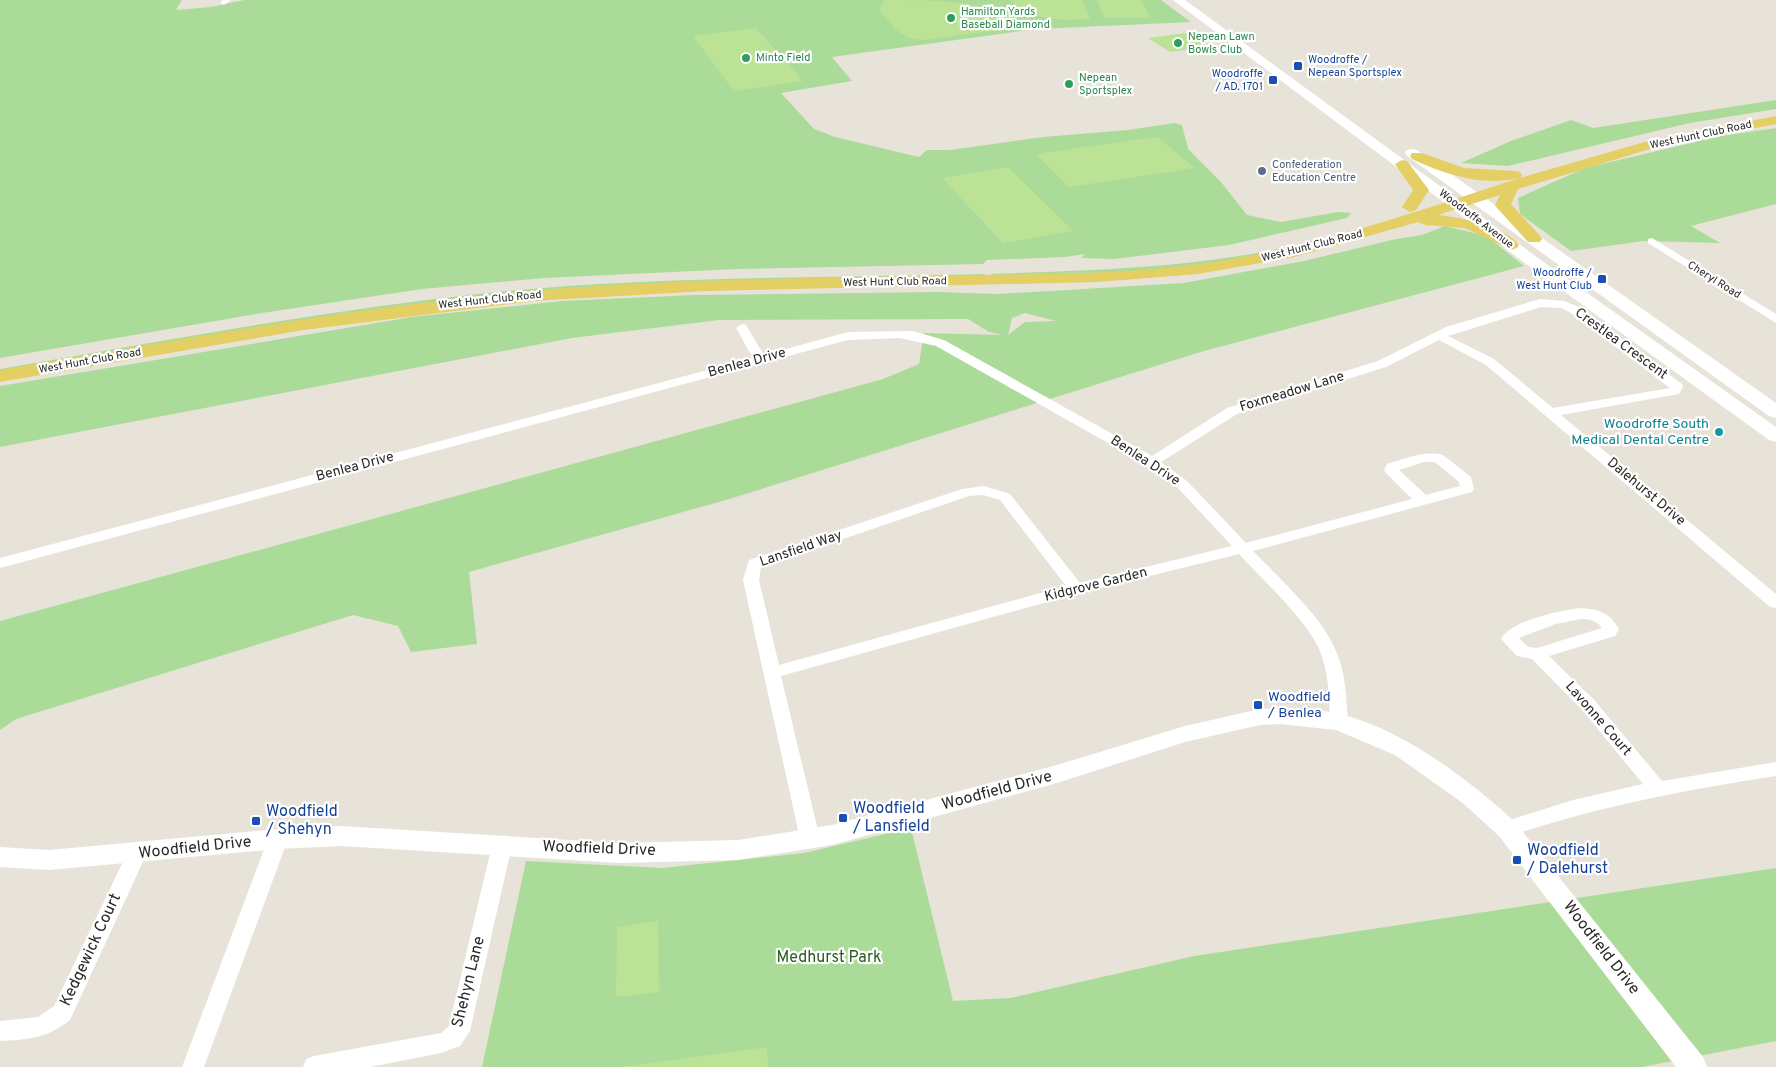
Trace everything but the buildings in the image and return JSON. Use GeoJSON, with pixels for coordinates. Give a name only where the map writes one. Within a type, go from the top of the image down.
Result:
{"type":"FeatureCollection","features":[{"type":"Feature","properties":{"kind":"main road","name":"Woodroffe Avenue"},"geometry":{"type":"LineString","coordinates":[[1178,0],[1776,436]]}},
{"type":"Feature","properties":{"kind":"main road"},"geometry":{"type":"LineString","coordinates":[[1189,0],[1366,122]]}},
{"type":"Feature","properties":{"kind":"main road"},"geometry":{"type":"LineString","coordinates":[[1304,92],[1319,90]]}},
{"type":"Feature","properties":{"kind":"main road","name":"West Hunt Club Road"},"geometry":{"type":"LineString","coordinates":[[0,376],[307,324],[415,308],[530,296],[693,287],[1092,277],[1196,269],[1295,252],[1632,140],[1776,113]]}},
{"type":"Feature","properties":{"kind":"main road","name":"West Hunt Club Road"},"geometry":{"type":"LineString","coordinates":[[1514,180],[1636,148],[1776,120]]}},
{"type":"Feature","properties":{"kind":"main road","name":"Woodroffe Avenue"},"geometry":{"type":"LineString","coordinates":[[1401,146],[1472,194],[1776,412]]}},
{"type":"Feature","properties":{"kind":"main road"},"geometry":{"type":"LineString","coordinates":[[1417,156],[1457,173],[1514,180],[1503,205],[1534,239]]}},
{"type":"Feature","properties":{"kind":"main road"},"geometry":{"type":"LineString","coordinates":[[1402,164],[1421,190],[1408,214],[1481,227],[1512,245]]}},
{"type":"Feature","properties":{"kind":"main road","name":"West Hunt Club Road"},"geometry":{"type":"LineString","coordinates":[[0,366],[411,298],[544,285],[693,278],[1070,268],[1180,261],[1223,256],[1289,243],[1408,214]]}},
{"type":"Feature","properties":{"kind":"main road"},"geometry":{"type":"LineString","coordinates":[[1728,401],[1754,397]]}},
{"type":"Feature","properties":{"kind":"street","name":"Cheryl Road"},"geometry":{"type":"LineString","coordinates":[[1652,241],[1776,319]]}},
{"type":"Feature","properties":{"kind":"street","name":"Crestlea Crescent"},"geometry":{"type":"LineString","coordinates":[[1438,335],[1540,303],[1564,305],[1583,316],[1677,387],[1674,391],[1552,412]]}},
{"type":"Feature","properties":{"kind":"street"},"geometry":{"type":"LineString","coordinates":[[742,328],[760,359]]}},
{"type":"Feature","properties":{"kind":"street","name":"Benlea Drive"},"geometry":{"type":"LineString","coordinates":[[0,563],[760,359],[859,335],[900,334],[925,338],[940,343],[1011,381],[1152,462],[1182,484],[1291,600],[1321,637],[1328,650],[1337,682],[1339,722]]}},
{"type":"Feature","properties":{"kind":"street","name":"Dalehurst Drive"},"geometry":{"type":"LineString","coordinates":[[1438,335],[1490,362],[1552,412],[1776,603]]}},
{"type":"Feature","properties":{"kind":"street","name":"Foxmeadow Lane"},"geometry":{"type":"LineString","coordinates":[[1152,462],[1232,411],[1382,364],[1438,335]]}},
{"type":"Feature","properties":{"kind":"street","name":"Kidgrove Garden"},"geometry":{"type":"LineString","coordinates":[[771,673],[1076,589],[1242,549],[1423,501],[1467,489],[1466,480],[1438,458],[1422,458],[1392,467],[1391,470],[1396,477],[1423,501]]}},
{"type":"Feature","properties":{"kind":"street","name":"Lansfield Way"},"geometry":{"type":"LineString","coordinates":[[810,839],[751,580],[754,564],[968,492],[984,490],[1005,497],[1076,589]]}},
{"type":"Feature","properties":{"kind":"street","name":"Lavonne Court"},"geometry":{"type":"LineString","coordinates":[[1536,654],[1609,632],[1611,629],[1604,619],[1587,611],[1578,612],[1510,636],[1509,639],[1517,648],[1536,654],[1589,706],[1656,788]]}},
{"type":"Feature","properties":{"kind":"street","name":"Woodfield Drive"},"geometry":{"type":"LineString","coordinates":[[0,857],[49,860],[137,854],[278,839],[341,836],[618,853],[738,850],[810,839],[1039,780],[1185,734],[1260,717],[1290,717],[1339,722],[1403,749],[1432,767],[1472,797],[1507,829],[1693,1067]]}},
{"type":"Feature","properties":{"kind":"street"},"geometry":{"type":"LineString","coordinates":[[1507,829],[1540,816],[1656,788],[1776,769]]}},
{"type":"Feature","properties":{"kind":"street"},"geometry":{"type":"LineString","coordinates":[[192,1067],[278,839]]}},
{"type":"Feature","properties":{"kind":"street","name":"Shehyn Lane"},"geometry":{"type":"LineString","coordinates":[[314,1067],[441,1043],[452,1039],[459,1031],[502,845]]}},
{"type":"Feature","properties":{"kind":"street","name":"Kedgewick Court"},"geometry":{"type":"LineString","coordinates":[[0,1030],[29,1030],[47,1026],[62,1013],[137,854]]}},
{"type":"Feature","properties":{"kind":"green space"},"geometry":{"type":"Polygon","coordinates":[[[0,0],[182,0],[176,10],[211,7],[244,0],[1161,0],[1191,22],[1036,29],[832,57],[852,81],[781,93],[814,129],[835,137],[919,157],[927,150],[950,150],[1043,137],[1128,130],[1174,123],[1182,125],[1188,149],[1221,182],[1247,215],[1281,222],[1338,212],[1351,213],[1347,218],[1229,245],[1114,259],[1081,258],[1085,254],[1065,257],[987,260],[983,264],[737,269],[544,278],[422,289],[262,313],[0,358],[0,0]]]}},
{"type":"Feature","properties":{"kind":"green space","name":"Hamilton Yards Baseball Diamond"},"geometry":{"type":"Polygon","coordinates":[[[885,0],[939,1],[975,6],[1008,15],[1023,23],[1001,30],[923,40],[915,39],[898,31],[879,10],[885,0]]]}},
{"type":"Feature","properties":{"kind":"green space"},"geometry":{"type":"Polygon","coordinates":[[[1011,0],[1083,0],[1090,19],[1068,20],[1038,16],[1019,7],[1011,0]]]}},
{"type":"Feature","properties":{"kind":"green space"},"geometry":{"type":"Polygon","coordinates":[[[1097,0],[1142,0],[1150,18],[1104,18],[1097,0]]]}},
{"type":"Feature","properties":{"kind":"green space","name":"Minto Field"},"geometry":{"type":"Polygon","coordinates":[[[756,28],[803,81],[734,91],[693,36],[756,28]]]}},
{"type":"Feature","properties":{"kind":"green space","name":"Nepean Lawn Bowls Club"},"geometry":{"type":"Polygon","coordinates":[[[1186,33],[1208,47],[1170,52],[1148,38],[1186,33]]]}},
{"type":"Feature","properties":{"kind":"green space"},"geometry":{"type":"Polygon","coordinates":[[[1776,100],[1776,109],[1690,123],[1508,166],[1461,163],[1511,141],[1571,120],[1593,128],[1776,100]]]}},
{"type":"Feature","properties":{"kind":"green space"},"geometry":{"type":"Polygon","coordinates":[[[1776,128],[1776,204],[1691,226],[1720,243],[1644,241],[1571,251],[1520,214],[1518,198],[1585,168],[1721,136],[1776,128]]]}},
{"type":"Feature","properties":{"kind":"green space"},"geometry":{"type":"Polygon","coordinates":[[[1157,137],[1195,168],[1069,187],[1036,154],[1157,137]]]}},
{"type":"Feature","properties":{"kind":"green space"},"geometry":{"type":"Polygon","coordinates":[[[1008,167],[1073,231],[1003,243],[942,178],[1008,167]]]}},
{"type":"Feature","properties":{"kind":"green space"},"geometry":{"type":"Polygon","coordinates":[[[1445,226],[1487,236],[1524,266],[1204,351],[726,500],[469,572],[477,644],[411,652],[398,626],[353,615],[16,719],[0,730],[0,621],[883,379],[919,364],[924,333],[1003,335],[989,332],[968,319],[719,320],[572,338],[0,447],[0,386],[412,317],[563,301],[694,295],[938,292],[997,294],[1184,283],[1304,261],[1396,239],[1422,235],[1445,226]],[[1025,313],[1012,318],[1008,335],[1025,322],[1056,321],[1025,313]]]}},
{"type":"Feature","properties":{"kind":"green space"},"geometry":{"type":"Polygon","coordinates":[[[1322,240],[1315,243],[1214,264],[1126,272],[990,276],[991,274],[1115,269],[1197,262],[1279,249],[1322,240]]]}},
{"type":"Feature","properties":{"kind":"green space"},"geometry":{"type":"Polygon","coordinates":[[[984,274],[985,276],[565,290],[0,373],[0,369],[248,326],[372,307],[497,292],[679,280],[984,274]]]}},
{"type":"Feature","properties":{"kind":"green space","name":"Medhurst Park"},"geometry":{"type":"Polygon","coordinates":[[[911,828],[953,1001],[1010,998],[1194,956],[1776,868],[1776,1041],[1642,1067],[482,1067],[526,861],[662,868],[804,853],[911,828]]]}},
{"type":"Feature","properties":{"kind":"green space"},"geometry":{"type":"Polygon","coordinates":[[[658,921],[659,992],[616,997],[617,927],[658,921]]]}},
{"type":"Feature","properties":{"kind":"green space"},"geometry":{"type":"Polygon","coordinates":[[[767,1047],[768,1067],[621,1067],[767,1047]]]}},
{"type":"Feature","properties":{"kind":"place","name":"Hamilton Yards Baseball Diamond"},"geometry":{"type":"Point","coordinates":[951,18]}},
{"type":"Feature","properties":{"kind":"place","name":"Nepean Lawn Bowls Club"},"geometry":{"type":"Point","coordinates":[1178,43]}},
{"type":"Feature","properties":{"kind":"place","name":"Minto Field"},"geometry":{"type":"Point","coordinates":[746,58]}},
{"type":"Feature","properties":{"kind":"place","name":"Woodroffe / Nepean Sportsplex"},"geometry":{"type":"Point","coordinates":[1298,66]}},
{"type":"Feature","properties":{"kind":"place","name":"Woodroffe / AD. 1701"},"geometry":{"type":"Point","coordinates":[1273,80]}},
{"type":"Feature","properties":{"kind":"place","name":"Nepean Sportsplex"},"geometry":{"type":"Point","coordinates":[1069,84]}},
{"type":"Feature","properties":{"kind":"place","name":"Confederation Education Centre"},"geometry":{"type":"Point","coordinates":[1262,171]}},
{"type":"Feature","properties":{"kind":"place","name":"Woodroffe / West Hunt Club"},"geometry":{"type":"Point","coordinates":[1602,279]}},
{"type":"Feature","properties":{"kind":"place","name":"Woodroffe South Medical Dental Centre"},"geometry":{"type":"Point","coordinates":[1719,432]}},
{"type":"Feature","properties":{"kind":"place","name":"Woodfield / Benlea"},"geometry":{"type":"Point","coordinates":[1258,705]}},
{"type":"Feature","properties":{"kind":"place","name":"Woodfield / Lansfield"},"geometry":{"type":"Point","coordinates":[843,818]}},
{"type":"Feature","properties":{"kind":"place","name":"Woodfield / Shehyn"},"geometry":{"type":"Point","coordinates":[256,821]}},
{"type":"Feature","properties":{"kind":"place","name":"Woodfield / Dalehurst"},"geometry":{"type":"Point","coordinates":[1517,860]}}]}
